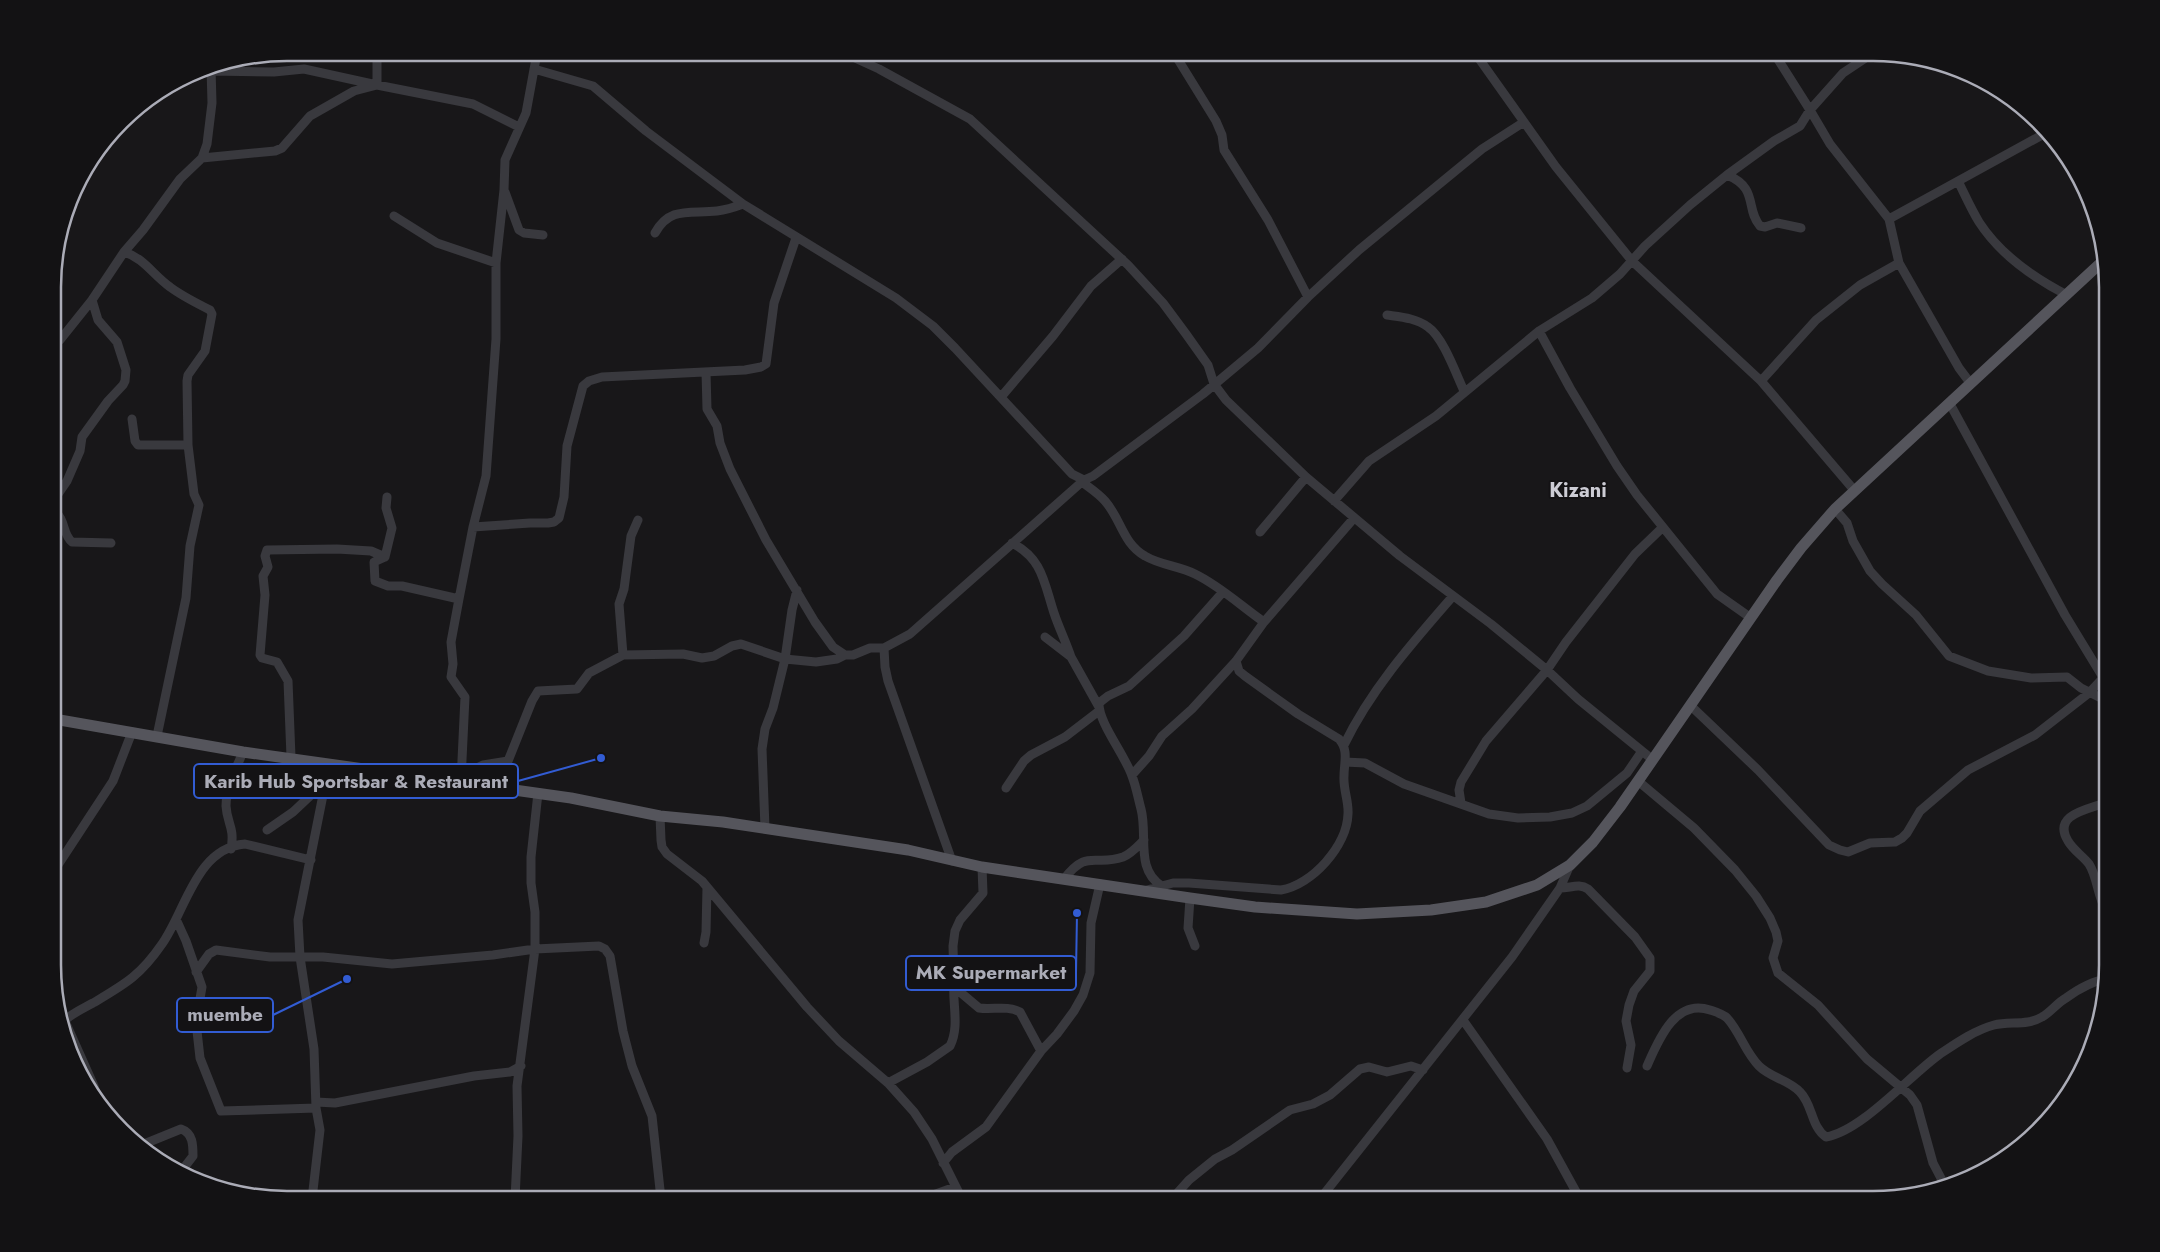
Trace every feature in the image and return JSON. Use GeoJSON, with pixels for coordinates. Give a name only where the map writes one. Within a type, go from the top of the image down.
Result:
{"type":"FeatureCollection","features":[{"type":"Feature","properties":{"kind":"main road"},"geometry":{"type":"LineString","coordinates":[[61,720],[330,765],[461,778],[660,816],[723,822],[908,850],[982,867],[1190,898],[1255,906],[1357,914],[1406,913],[1486,902],[1537,885],[1570,865],[1593,842],[1653,760],[1801,548],[1835,509],[1972,384],[2098,265]]}},
{"type":"Feature","properties":{"kind":"street"},"geometry":{"type":"LineString","coordinates":[[377,61],[377,85]]}},
{"type":"Feature","properties":{"kind":"street"},"geometry":{"type":"LineString","coordinates":[[461,778],[465,697],[451,677],[453,664],[451,642],[473,527],[486,476],[496,339],[496,264],[504,190],[505,160],[526,113],[535,61]]}},
{"type":"Feature","properties":{"kind":"street"},"geometry":{"type":"LineString","coordinates":[[863,61],[970,119],[1122,259],[1163,303],[1186,334],[1208,365],[1214,384],[1226,400],[1306,476],[1400,556],[1491,624],[1547,670],[1578,699],[1653,760]]}},
{"type":"Feature","properties":{"kind":"street"},"geometry":{"type":"LineString","coordinates":[[1179,61],[1216,121],[1222,135],[1224,150],[1268,220],[1308,296]]}},
{"type":"Feature","properties":{"kind":"street"},"geometry":{"type":"LineString","coordinates":[[1481,61],[1556,167],[1632,261],[1761,381],[1854,490]]}},
{"type":"Feature","properties":{"kind":"street"},"geometry":{"type":"LineString","coordinates":[[1780,61],[1830,144],[1888,219],[1899,263],[1959,368],[1972,384]]}},
{"type":"Feature","properties":{"kind":"street"},"geometry":{"type":"LineString","coordinates":[[1334,501],[1370,461],[1436,416],[1539,331],[1592,298],[1620,274],[1645,246],[1690,205],[1774,141],[1800,126],[1810,110],[1843,73],[1860,61]]}},
{"type":"Feature","properties":{"kind":"street"},"geometry":{"type":"LineString","coordinates":[[226,70],[274,72],[304,69],[473,104],[519,127]]}},
{"type":"Feature","properties":{"kind":"street"},"geometry":{"type":"LineString","coordinates":[[534,69],[593,86],[646,131],[743,204],[896,298],[933,326],[1072,474],[1083,481],[1105,501],[1133,547],[1145,556],[1194,573],[1212,583],[1264,622]]}},
{"type":"Feature","properties":{"kind":"street"},"geometry":{"type":"LineString","coordinates":[[61,339],[92,300],[124,252],[143,230],[180,179],[202,158],[207,144],[212,103],[211,74]]}},
{"type":"Feature","properties":{"kind":"street"},"geometry":{"type":"LineString","coordinates":[[202,158],[276,151],[282,148],[310,116],[354,91],[377,85]]}},
{"type":"Feature","properties":{"kind":"street"},"geometry":{"type":"LineString","coordinates":[[461,778],[483,765],[508,762],[532,700],[538,691],[577,690],[589,673],[623,655],[683,654],[702,658],[714,656],[732,646],[741,644],[785,659],[816,662],[853,655],[870,648],[884,648],[910,634],[1083,481],[1093,476],[1214,384],[1280,327],[1308,296],[1359,250],[1482,149],[1524,122]]}},
{"type":"Feature","properties":{"kind":"street"},"geometry":{"type":"LineString","coordinates":[[1800,126],[1820,126]]}},
{"type":"Feature","properties":{"kind":"street"},"geometry":{"type":"LineString","coordinates":[[1888,219],[2041,136]]}},
{"type":"Feature","properties":{"kind":"street"},"geometry":{"type":"LineString","coordinates":[[1727,175],[1737,179],[1751,196],[1756,222],[1760,226],[1765,227],[1777,223],[1801,228]]}},
{"type":"Feature","properties":{"kind":"street"},"geometry":{"type":"LineString","coordinates":[[1958,181],[1979,222],[1994,241],[2020,264],[2052,288],[2067,295]]}},
{"type":"Feature","properties":{"kind":"street"},"geometry":{"type":"LineString","coordinates":[[504,190],[519,230],[524,233],[543,235]]}},
{"type":"Feature","properties":{"kind":"street"},"geometry":{"type":"LineString","coordinates":[[655,233],[661,221],[671,215],[719,211],[743,204]]}},
{"type":"Feature","properties":{"kind":"street"},"geometry":{"type":"LineString","coordinates":[[394,216],[437,243],[496,264]]}},
{"type":"Feature","properties":{"kind":"street"},"geometry":{"type":"LineString","coordinates":[[473,527],[548,523],[554,522],[559,518],[564,497],[567,446],[583,386],[589,381],[602,377],[745,370],[761,367],[766,364],[774,303],[796,238]]}},
{"type":"Feature","properties":{"kind":"street"},"geometry":{"type":"LineString","coordinates":[[124,252],[142,261],[168,286],[210,310],[212,314],[205,351],[188,375],[187,381],[188,445],[194,494],[199,505],[190,546],[186,598],[158,736]]}},
{"type":"Feature","properties":{"kind":"street"},"geometry":{"type":"LineString","coordinates":[[1001,397],[1053,336],[1091,286],[1122,259]]}},
{"type":"Feature","properties":{"kind":"street"},"geometry":{"type":"LineString","coordinates":[[1761,381],[1816,320],[1860,285],[1899,263]]}},
{"type":"Feature","properties":{"kind":"street"},"geometry":{"type":"LineString","coordinates":[[61,490],[67,481],[80,451],[82,437],[108,401],[123,386],[126,370],[117,342],[98,320],[92,300]]}},
{"type":"Feature","properties":{"kind":"street"},"geometry":{"type":"LineString","coordinates":[[1387,315],[1411,319],[1429,327],[1438,338],[1464,391]]}},
{"type":"Feature","properties":{"kind":"street"},"geometry":{"type":"LineString","coordinates":[[1539,331],[1617,466],[1662,528],[1717,594],[1751,618]]}},
{"type":"Feature","properties":{"kind":"street"},"geometry":{"type":"LineString","coordinates":[[706,372],[707,409],[717,426],[720,443],[730,469],[766,540],[815,622],[833,647],[845,655]]}},
{"type":"Feature","properties":{"kind":"street"},"geometry":{"type":"LineString","coordinates":[[1950,404],[2065,615],[2099,671]]}},
{"type":"Feature","properties":{"kind":"street"},"geometry":{"type":"LineString","coordinates":[[132,418],[135,441],[138,445],[188,445]]}},
{"type":"Feature","properties":{"kind":"street"},"geometry":{"type":"LineString","coordinates":[[1260,532],[1306,476]]}},
{"type":"Feature","properties":{"kind":"street"},"geometry":{"type":"LineString","coordinates":[[385,557],[392,528],[386,508],[387,496]]}},
{"type":"Feature","properties":{"kind":"street"},"geometry":{"type":"LineString","coordinates":[[1835,509],[1847,523],[1853,541],[1870,570],[1882,584],[1916,614],[1949,656],[1988,671],[2031,678],[2067,677],[2099,697]]}},
{"type":"Feature","properties":{"kind":"street"},"geometry":{"type":"LineString","coordinates":[[61,516],[68,538],[72,542],[111,543]]}},
{"type":"Feature","properties":{"kind":"street"},"geometry":{"type":"LineString","coordinates":[[1132,775],[1149,756],[1162,736],[1192,709],[1236,661],[1264,622],[1354,518]]}},
{"type":"Feature","properties":{"kind":"street"},"geometry":{"type":"LineString","coordinates":[[623,655],[619,604],[624,589],[631,536],[638,520]]}},
{"type":"Feature","properties":{"kind":"street"},"geometry":{"type":"LineString","coordinates":[[1461,803],[1459,790],[1461,782],[1482,748],[1529,689],[1547,670],[1566,642],[1635,554],[1662,528]]}},
{"type":"Feature","properties":{"kind":"street"},"geometry":{"type":"LineString","coordinates":[[1012,543],[1025,550],[1039,569],[1072,657],[1132,775],[1144,818],[1146,868],[1153,881],[1162,886]]}},
{"type":"Feature","properties":{"kind":"street"},"geometry":{"type":"LineString","coordinates":[[291,757],[288,681],[277,662],[260,656],[262,611],[265,595],[263,576],[268,567],[265,556],[267,550],[309,548],[371,551],[385,557]]}},
{"type":"Feature","properties":{"kind":"street"},"geometry":{"type":"LineString","coordinates":[[385,557],[374,562],[375,581],[388,586],[402,586],[459,599]]}},
{"type":"Feature","properties":{"kind":"street"},"geometry":{"type":"LineString","coordinates":[[765,828],[763,742],[785,659],[797,590]]}},
{"type":"Feature","properties":{"kind":"street"},"geometry":{"type":"LineString","coordinates":[[1099,709],[1099,703],[1108,696],[1129,686],[1184,636],[1222,592]]}},
{"type":"Feature","properties":{"kind":"street"},"geometry":{"type":"LineString","coordinates":[[1145,890],[1189,883],[1281,890],[1294,888],[1311,877],[1323,865],[1348,824],[1349,811],[1344,776],[1344,745],[1360,716],[1399,659],[1453,596]]}},
{"type":"Feature","properties":{"kind":"street"},"geometry":{"type":"LineString","coordinates":[[1045,637],[1057,648],[1072,657]]}},
{"type":"Feature","properties":{"kind":"street"},"geometry":{"type":"LineString","coordinates":[[884,648],[888,681],[952,861]]}},
{"type":"Feature","properties":{"kind":"street"},"geometry":{"type":"LineString","coordinates":[[1236,661],[1239,671]]}},
{"type":"Feature","properties":{"kind":"street"},"geometry":{"type":"LineString","coordinates":[[1227,671],[1239,671],[1298,714],[1339,739],[1344,745]]}},
{"type":"Feature","properties":{"kind":"street"},"geometry":{"type":"LineString","coordinates":[[1691,706],[1758,770],[1829,845],[1848,852],[1870,843],[1886,843],[1902,838],[1920,811],[1968,770],[2035,735],[2099,685]]}},
{"type":"Feature","properties":{"kind":"street"},"geometry":{"type":"LineString","coordinates":[[1006,788],[1024,761],[1031,755],[1064,737],[1099,709]]}},
{"type":"Feature","properties":{"kind":"street"},"geometry":{"type":"LineString","coordinates":[[61,861],[112,781],[132,732]]}},
{"type":"Feature","properties":{"kind":"street"},"geometry":{"type":"LineString","coordinates":[[1345,762],[1365,763],[1404,784],[1489,814],[1518,818],[1550,817],[1572,813],[1587,806],[1627,774],[1642,750]]}},
{"type":"Feature","properties":{"kind":"street"},"geometry":{"type":"LineString","coordinates":[[231,849],[234,834],[226,807],[227,794],[243,752]]}},
{"type":"Feature","properties":{"kind":"street"},"geometry":{"type":"LineString","coordinates":[[313,1191],[320,1130],[316,1105],[314,1050],[300,957],[298,920],[330,765]]}},
{"type":"Feature","properties":{"kind":"street"},"geometry":{"type":"LineString","coordinates":[[267,830],[293,812],[327,780]]}},
{"type":"Feature","properties":{"kind":"street"},"geometry":{"type":"LineString","coordinates":[[1638,781],[1694,828],[1735,870],[1756,896],[1770,918],[1776,932],[1778,941],[1773,958],[1778,973],[1818,1005],[1867,1059],[1901,1086],[1917,1105],[1933,1163],[1942,1180]]}},
{"type":"Feature","properties":{"kind":"street"},"geometry":{"type":"LineString","coordinates":[[515,1191],[518,1120],[516,1086],[535,949],[535,912],[530,883],[538,793]]}},
{"type":"Feature","properties":{"kind":"street"},"geometry":{"type":"LineString","coordinates":[[2099,804],[2082,809],[2072,816],[2065,824],[2064,834],[2090,865],[2099,897]]}},
{"type":"Feature","properties":{"kind":"street"},"geometry":{"type":"LineString","coordinates":[[660,816],[662,847],[667,854],[692,871],[807,1007],[839,1041],[888,1083],[914,1112],[932,1139],[957,1191]]}},
{"type":"Feature","properties":{"kind":"street"},"geometry":{"type":"LineString","coordinates":[[1064,879],[1074,865],[1082,861],[1122,857],[1144,840]]}},
{"type":"Feature","properties":{"kind":"street"},"geometry":{"type":"LineString","coordinates":[[68,1018],[136,976],[163,943],[197,878],[207,863],[220,851],[231,849],[235,845],[245,844],[311,860]]}},
{"type":"Feature","properties":{"kind":"street"},"geometry":{"type":"LineString","coordinates":[[1326,1191],[1512,957],[1560,888],[1570,865]]}},
{"type":"Feature","properties":{"kind":"street"},"geometry":{"type":"LineString","coordinates":[[888,1083],[927,1062],[950,1046],[955,1021],[953,993],[955,931],[960,920],[983,893],[982,867]]}},
{"type":"Feature","properties":{"kind":"street"},"geometry":{"type":"LineString","coordinates":[[943,1163],[952,1152],[986,1127],[1041,1051],[1057,1034],[1083,995],[1090,973],[1092,922],[1100,884]]}},
{"type":"Feature","properties":{"kind":"street"},"geometry":{"type":"LineString","coordinates":[[1560,888],[1583,885],[1635,937],[1650,958],[1650,972],[1634,991],[1628,1005],[1626,1021],[1631,1045],[1627,1068]]}},
{"type":"Feature","properties":{"kind":"street"},"geometry":{"type":"LineString","coordinates":[[704,943],[707,887]]}},
{"type":"Feature","properties":{"kind":"street"},"geometry":{"type":"LineString","coordinates":[[1190,898],[1188,928],[1195,946]]}},
{"type":"Feature","properties":{"kind":"street"},"geometry":{"type":"LineString","coordinates":[[176,918],[202,987],[196,1022],[200,1058],[221,1111],[335,1104],[474,1076],[510,1072],[520,1066]]}},
{"type":"Feature","properties":{"kind":"street"},"geometry":{"type":"LineString","coordinates":[[196,972],[209,954],[216,950],[270,957],[323,957],[392,964],[493,955],[535,949],[599,946],[605,949],[610,956],[622,1031],[632,1066],[652,1116],[660,1191]]}},
{"type":"Feature","properties":{"kind":"street"},"geometry":{"type":"LineString","coordinates":[[1647,1066],[1656,1044],[1673,1021],[1687,1009],[1696,1007],[1720,1013],[1727,1019],[1760,1067],[1800,1092],[1810,1105],[1816,1126],[1821,1134],[1826,1137],[1833,1136],[1860,1120],[1940,1054],[1994,1025],[2032,1022],[2042,1017],[2065,998],[2098,981]]}},
{"type":"Feature","properties":{"kind":"street"},"geometry":{"type":"LineString","coordinates":[[954,982],[960,992],[979,1008],[1014,1009],[1020,1012],[1041,1051]]}},
{"type":"Feature","properties":{"kind":"street"},"geometry":{"type":"LineString","coordinates":[[1463,1020],[1547,1139],[1576,1191]]}},
{"type":"Feature","properties":{"kind":"street"},"geometry":{"type":"LineString","coordinates":[[1179,1191],[1189,1180],[1215,1159],[1232,1150],[1290,1110],[1313,1104],[1330,1095],[1360,1069],[1369,1067],[1387,1072],[1411,1066],[1423,1070]]}},
{"type":"Feature","properties":{"kind":"street"},"geometry":{"type":"LineString","coordinates":[[148,1142],[181,1129],[187,1131],[191,1137],[193,1156],[186,1166]]}},
{"type":"Feature","properties":{"kind":"street"},"geometry":{"type":"LineString","coordinates":[[944,1191],[955,1187]]}},
{"type":"Feature","properties":{"kind":"place","name":"Karib Hub Sportsbar & Restaurant"},"geometry":{"type":"Point","coordinates":[601,758]}},
{"type":"Feature","properties":{"kind":"place","name":"MK Supermarket"},"geometry":{"type":"Point","coordinates":[1077,913]}},
{"type":"Feature","properties":{"kind":"place","name":"muembe"},"geometry":{"type":"Point","coordinates":[347,979]}},
{"type":"Feature","properties":{"kind":"district","name":"Kizani"},"geometry":{"type":"Point","coordinates":[1578,490]}}]}
